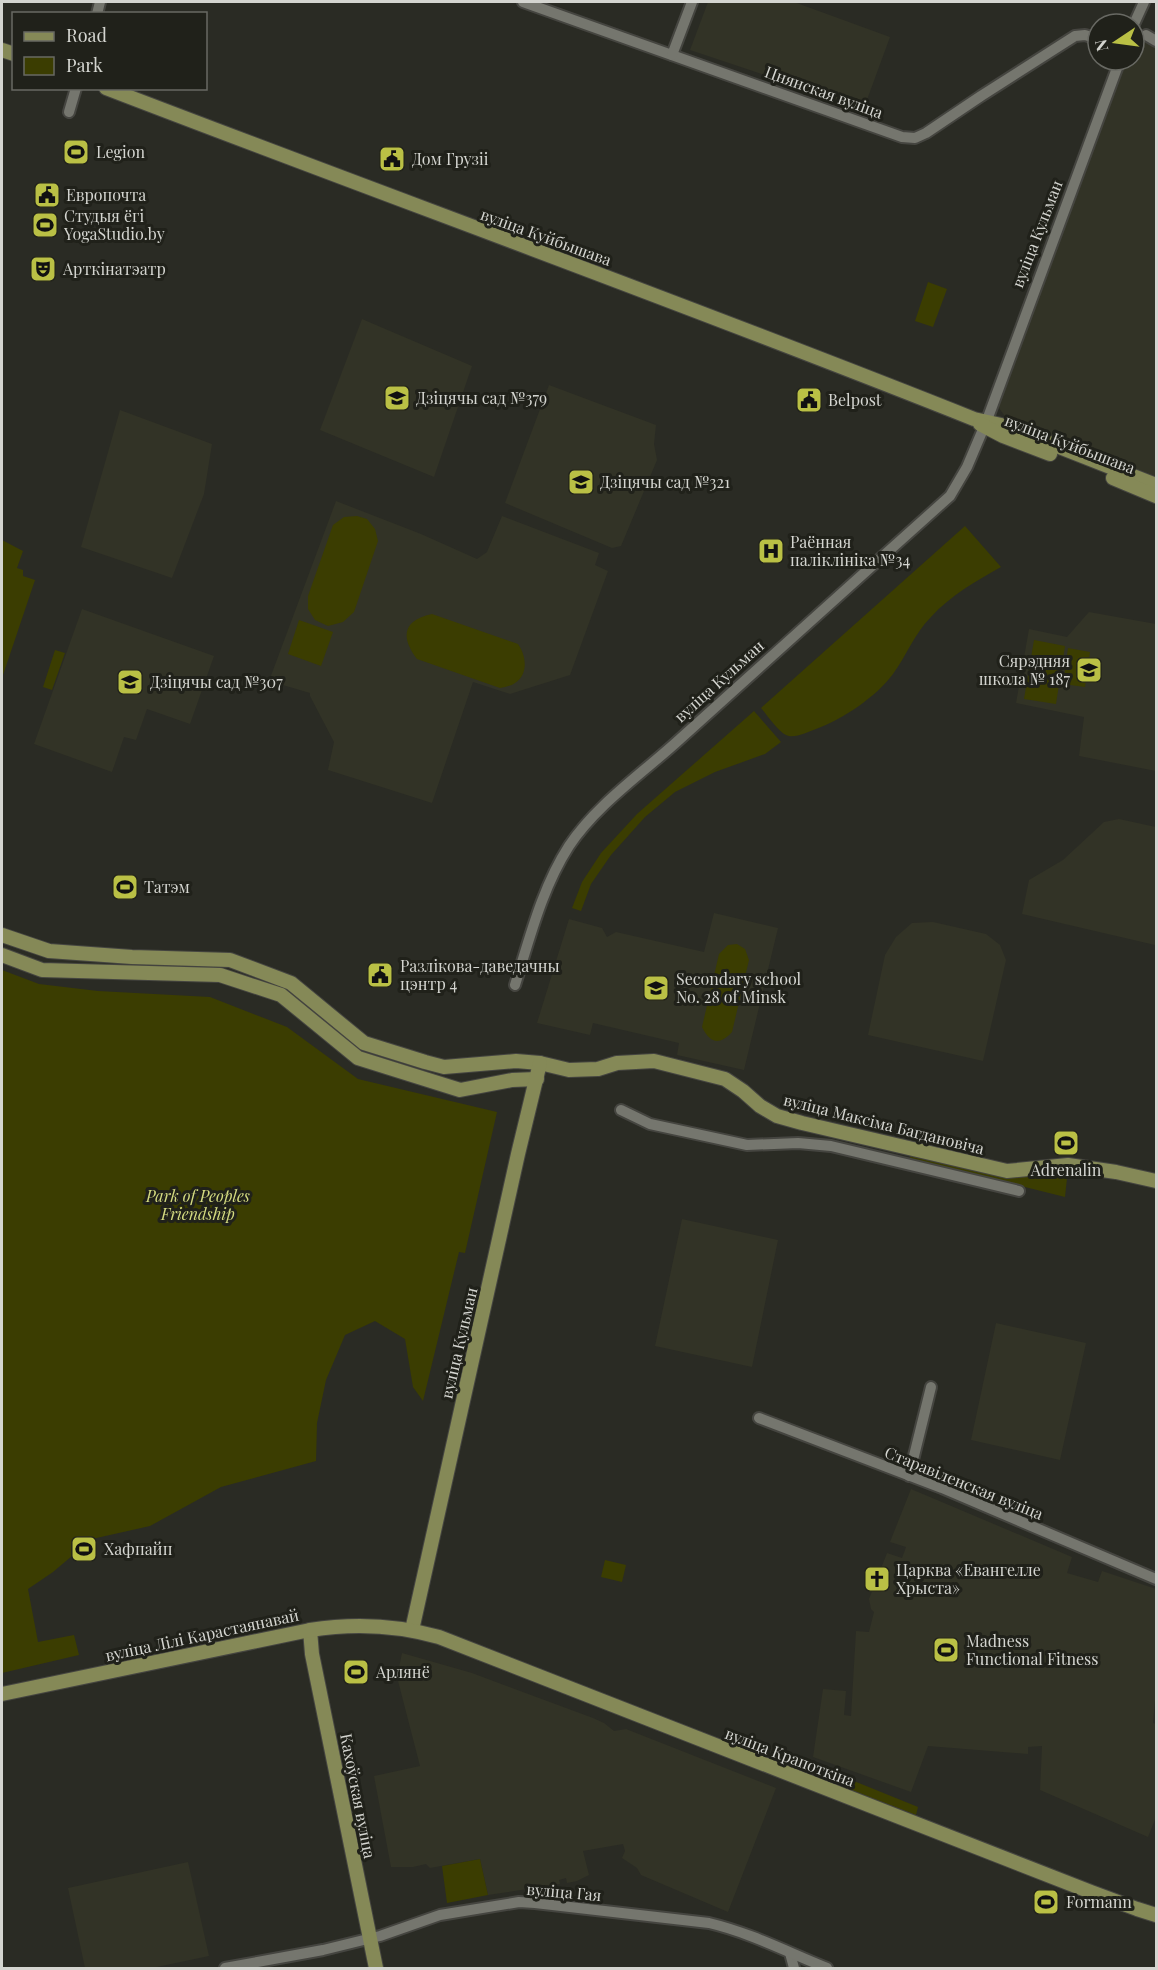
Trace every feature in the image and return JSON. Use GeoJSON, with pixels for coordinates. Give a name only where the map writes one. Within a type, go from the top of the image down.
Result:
{"type":"FeatureCollection","features":[{"type":"Feature","properties":{"kind":"main road","name":"вуліца Куйбышава"},"geometry":{"type":"LineString","coordinates":[[111,90],[425,210],[663,297],[981,422],[1156,495]]}},
{"type":"Feature","properties":{"kind":"main road","name":"вуліца Куйбышава"},"geometry":{"type":"LineString","coordinates":[[981,422],[1006,426],[1156,485]]}},
{"type":"Feature","properties":{"kind":"main road","name":"вуліца Максіма Багдановіча"},"geometry":{"type":"LineString","coordinates":[[2,935],[49,951],[132,957],[230,960],[291,983],[364,1043],[444,1067],[516,1061],[580,1070],[654,1061],[725,1079],[777,1116],[802,1123],[1007,1171],[1068,1165],[1156,1181]]}},
{"type":"Feature","properties":{"kind":"main road"},"geometry":{"type":"LineString","coordinates":[[2,955],[42,970],[220,975],[281,995],[358,1058],[460,1090],[512,1080],[537,1079]]}},
{"type":"Feature","properties":{"kind":"main road","name":"вуліца Кульман"},"geometry":{"type":"LineString","coordinates":[[412,1630],[540,1064]]}},
{"type":"Feature","properties":{"kind":"main road","name":"вуліца Лілі Карастаянавай"},"geometry":{"type":"LineString","coordinates":[[2,1694],[310,1630],[355,1625],[412,1630]]}},
{"type":"Feature","properties":{"kind":"main road","name":"Кахоўская вуліца"},"geometry":{"type":"LineString","coordinates":[[310,1630],[312,1654],[376,1968]]}},
{"type":"Feature","properties":{"kind":"main road","name":"вуліца Крапоткіна"},"geometry":{"type":"LineString","coordinates":[[412,1630],[439,1637],[972,1846],[1156,1915]]}},
{"type":"Feature","properties":{"kind":"street","name":"Цнянская вуліца"},"geometry":{"type":"LineString","coordinates":[[527,2],[902,136],[915,138],[927,133],[1075,36],[1086,35]]}},
{"type":"Feature","properties":{"kind":"street"},"geometry":{"type":"LineString","coordinates":[[672,55],[692,2]]}},
{"type":"Feature","properties":{"kind":"street"},"geometry":{"type":"LineString","coordinates":[[1146,35],[1156,41]]}},
{"type":"Feature","properties":{"kind":"street","name":"вуліца Кульман"},"geometry":{"type":"LineString","coordinates":[[515,985],[548,885],[575,839],[612,798],[673,746],[950,496],[967,467],[981,422],[1114,72]]}},
{"type":"Feature","properties":{"kind":"street"},"geometry":{"type":"LineString","coordinates":[[69,112],[75,90]]}},
{"type":"Feature","properties":{"kind":"street","name":"вуліца Максіма Багдановіча"},"geometry":{"type":"LineString","coordinates":[[621,1110],[650,1124],[747,1145],[817,1144],[1019,1191]]}},
{"type":"Feature","properties":{"kind":"street"},"geometry":{"type":"LineString","coordinates":[[909,1476],[931,1388]]}},
{"type":"Feature","properties":{"kind":"street","name":"Старавіленская вуліца"},"geometry":{"type":"LineString","coordinates":[[759,1418],[909,1476],[1156,1579]]}},
{"type":"Feature","properties":{"kind":"street","name":"вуліца Гая"},"geometry":{"type":"LineString","coordinates":[[225,1968],[323,1950],[440,1916],[519,1902],[709,1923],[755,1937],[827,1968]]}},
{"type":"Feature","properties":{"kind":"street"},"geometry":{"type":"LineString","coordinates":[[790,1953],[794,1968]]}},
{"type":"Feature","properties":{"kind":"shaded area"},"geometry":{"type":"Polygon","coordinates":[[[708,2],[794,2],[890,37],[864,108],[690,50],[708,2]]]}},
{"type":"Feature","properties":{"kind":"shaded area"},"geometry":{"type":"Polygon","coordinates":[[[1146,39],[1156,45],[1156,477],[1006,418],[997,405],[1033,301],[1123,72],[1146,72],[1146,39]]]}},
{"type":"Feature","properties":{"kind":"shaded area","name":"Дзіцячы сад №379"},"geometry":{"type":"Polygon","coordinates":[[[362,319],[472,366],[434,477],[320,430],[362,319]]]}},
{"type":"Feature","properties":{"kind":"shaded area","name":"Дзіцячы сад №321"},"geometry":{"type":"Polygon","coordinates":[[[549,385],[656,425],[654,444],[657,460],[621,546],[612,548],[505,503],[549,385]]]}},
{"type":"Feature","properties":{"kind":"shaded area"},"geometry":{"type":"Polygon","coordinates":[[[120,410],[212,444],[204,494],[172,578],[81,547],[120,410]]]}},
{"type":"Feature","properties":{"kind":"shaded area"},"geometry":{"type":"Polygon","coordinates":[[[336,501],[421,534],[477,559],[487,552],[502,516],[599,553],[595,565],[608,571],[570,675],[510,694],[473,682],[432,803],[328,770],[334,742],[310,693],[269,681],[336,501]]]}},
{"type":"Feature","properties":{"kind":"shaded area","name":"Дзіцячы сад №307"},"geometry":{"type":"Polygon","coordinates":[[[82,609],[214,656],[190,724],[147,709],[136,740],[124,737],[112,772],[34,744],[82,609]]]}},
{"type":"Feature","properties":{"kind":"shaded area","name":"Сярэдняя школа № 187"},"geometry":{"type":"Polygon","coordinates":[[[1089,612],[1156,624],[1156,771],[1079,756],[1084,717],[1016,703],[1029,629],[1067,637],[1089,612]]]}},
{"type":"Feature","properties":{"kind":"shaded area"},"geometry":{"type":"Polygon","coordinates":[[[1119,819],[1156,827],[1155,945],[1022,914],[1029,880],[1063,860],[1104,822],[1119,819]]]}},
{"type":"Feature","properties":{"kind":"shaded area","name":"Secondary school No. 28 of Minsk"},"geometry":{"type":"Polygon","coordinates":[[[714,913],[778,928],[744,1070],[677,1055],[679,1043],[593,1023],[590,1035],[537,1023],[569,919],[602,928],[607,937],[616,932],[704,952],[714,913]]]}},
{"type":"Feature","properties":{"kind":"shaded area"},"geometry":{"type":"Polygon","coordinates":[[[933,922],[986,934],[1000,945],[1006,960],[983,1061],[868,1035],[885,955],[896,937],[912,923],[933,922]]]}},
{"type":"Feature","properties":{"kind":"shaded area"},"geometry":{"type":"Polygon","coordinates":[[[682,1219],[778,1240],[752,1367],[655,1346],[682,1219]]]}},
{"type":"Feature","properties":{"kind":"shaded area"},"geometry":{"type":"Polygon","coordinates":[[[996,1323],[1086,1343],[1060,1460],[971,1440],[996,1323]]]}},
{"type":"Feature","properties":{"kind":"shaded area"},"geometry":{"type":"Polygon","coordinates":[[[911,1489],[1072,1557],[1067,1573],[1098,1582],[1102,1571],[1156,1589],[1156,1701],[1153,1723],[1156,1724],[1156,1817],[1148,1837],[1040,1790],[1042,1746],[1028,1747],[1028,1754],[928,1746],[911,1792],[813,1757],[823,1689],[846,1691],[844,1715],[851,1716],[856,1631],[869,1632],[874,1612],[869,1599],[887,1553],[902,1558],[906,1547],[890,1542],[911,1489]]]}},
{"type":"Feature","properties":{"kind":"shaded area"},"geometry":{"type":"Polygon","coordinates":[[[402,1653],[472,1673],[593,1718],[614,1731],[626,1729],[776,1788],[728,1912],[641,1875],[637,1868],[622,1858],[625,1851],[623,1844],[583,1851],[589,1875],[577,1881],[567,1883],[566,1878],[559,1880],[560,1884],[488,1895],[480,1859],[430,1868],[426,1864],[413,1867],[391,1867],[374,1776],[420,1766],[397,1677],[402,1653]]]}},
{"type":"Feature","properties":{"kind":"shaded area"},"geometry":{"type":"Polygon","coordinates":[[[188,1862],[209,1956],[152,1968],[85,1968],[68,1888],[188,1862]]]}},
{"type":"Feature","properties":{"kind":"green space"},"geometry":{"type":"Polygon","coordinates":[[[928,282],[947,289],[933,327],[915,321],[928,282]]]}},
{"type":"Feature","properties":{"kind":"green space"},"geometry":{"type":"Polygon","coordinates":[[[357,516],[367,519],[375,529],[378,541],[354,612],[343,622],[328,626],[315,620],[308,609],[308,596],[333,525],[344,517],[357,516]]]}},
{"type":"Feature","properties":{"kind":"green space"},"geometry":{"type":"Polygon","coordinates":[[[965,526],[1001,567],[964,589],[939,609],[920,630],[886,683],[858,706],[826,725],[801,735],[789,736],[780,730],[761,708],[965,526]]]}},
{"type":"Feature","properties":{"kind":"green space"},"geometry":{"type":"Polygon","coordinates":[[[2,540],[23,551],[17,568],[23,570],[23,576],[35,580],[2,678],[2,540]]]}},
{"type":"Feature","properties":{"kind":"green space"},"geometry":{"type":"Polygon","coordinates":[[[432,614],[518,644],[525,664],[522,675],[512,685],[500,688],[417,659],[408,644],[407,630],[415,620],[432,614]]]}},
{"type":"Feature","properties":{"kind":"green space"},"geometry":{"type":"Polygon","coordinates":[[[299,620],[333,632],[321,666],[288,654],[299,620]]]}},
{"type":"Feature","properties":{"kind":"green space"},"geometry":{"type":"Polygon","coordinates":[[[1034,640],[1065,646],[1056,704],[1024,699],[1034,640]]]}},
{"type":"Feature","properties":{"kind":"green space"},"geometry":{"type":"Polygon","coordinates":[[[1068,648],[1090,652],[1085,687],[1063,684],[1068,648]]]}},
{"type":"Feature","properties":{"kind":"green space"},"geometry":{"type":"Polygon","coordinates":[[[55,650],[65,653],[52,690],[43,687],[55,650]]]}},
{"type":"Feature","properties":{"kind":"green space"},"geometry":{"type":"Polygon","coordinates":[[[754,711],[781,742],[765,754],[715,772],[675,792],[645,817],[611,855],[591,884],[581,911],[572,908],[582,882],[601,853],[637,814],[754,711]]]}},
{"type":"Feature","properties":{"kind":"green space"},"geometry":{"type":"Polygon","coordinates":[[[737,944],[745,949],[749,960],[732,1032],[723,1039],[715,1041],[702,1027],[719,954],[728,945],[737,944]]]}},
{"type":"Feature","properties":{"kind":"green space","name":"Park of Peoples Friendship"},"geometry":{"type":"Polygon","coordinates":[[[2,970],[39,984],[98,991],[210,997],[287,1027],[358,1079],[497,1112],[465,1253],[459,1252],[423,1401],[413,1387],[405,1339],[375,1321],[345,1335],[326,1380],[317,1423],[316,1461],[221,1487],[150,1526],[92,1539],[53,1572],[28,1589],[38,1642],[74,1635],[79,1655],[2,1673],[2,970]]]}},
{"type":"Feature","properties":{"kind":"green space"},"geometry":{"type":"Polygon","coordinates":[[[911,1155],[1007,1177],[1068,1169],[1065,1197],[910,1158],[911,1155]]]}},
{"type":"Feature","properties":{"kind":"green space"},"geometry":{"type":"Polygon","coordinates":[[[605,1560],[626,1565],[622,1582],[601,1577],[605,1560]]]}},
{"type":"Feature","properties":{"kind":"green space"},"geometry":{"type":"Polygon","coordinates":[[[844,1777],[918,1807],[916,1815],[841,1786],[844,1777]]]}},
{"type":"Feature","properties":{"kind":"green space"},"geometry":{"type":"Polygon","coordinates":[[[480,1859],[488,1895],[447,1903],[442,1866],[480,1859]]]}},
{"type":"Feature","properties":{"kind":"place","name":"Legion"},"geometry":{"type":"Point","coordinates":[76,152]}},
{"type":"Feature","properties":{"kind":"place","name":"Дом Грузіі"},"geometry":{"type":"Point","coordinates":[392,159]}},
{"type":"Feature","properties":{"kind":"place","name":"Европочта"},"geometry":{"type":"Point","coordinates":[47,195]}},
{"type":"Feature","properties":{"kind":"place","name":"Студыя ёгі YogaStudio.by"},"geometry":{"type":"Point","coordinates":[45,225]}},
{"type":"Feature","properties":{"kind":"place","name":"Арткінатэатр"},"geometry":{"type":"Point","coordinates":[43,269]}},
{"type":"Feature","properties":{"kind":"place","name":"Дзіцячы сад №379"},"geometry":{"type":"Point","coordinates":[397,398]}},
{"type":"Feature","properties":{"kind":"place","name":"Belpost"},"geometry":{"type":"Point","coordinates":[809,400]}},
{"type":"Feature","properties":{"kind":"place","name":"Дзіцячы сад №321"},"geometry":{"type":"Point","coordinates":[581,482]}},
{"type":"Feature","properties":{"kind":"place","name":"Раённая паліклініка №34"},"geometry":{"type":"Point","coordinates":[771,551]}},
{"type":"Feature","properties":{"kind":"place","name":"Сярэдняя школа № 187"},"geometry":{"type":"Point","coordinates":[1089,670]}},
{"type":"Feature","properties":{"kind":"place","name":"Дзіцячы сад №307"},"geometry":{"type":"Point","coordinates":[130,682]}},
{"type":"Feature","properties":{"kind":"place","name":"Татэм"},"geometry":{"type":"Point","coordinates":[125,887]}},
{"type":"Feature","properties":{"kind":"place","name":"Разлікова-даведачны цэнтр 4"},"geometry":{"type":"Point","coordinates":[380,975]}},
{"type":"Feature","properties":{"kind":"place","name":"Secondary school No. 28 of Minsk"},"geometry":{"type":"Point","coordinates":[656,988]}},
{"type":"Feature","properties":{"kind":"place","name":"Adrenalin"},"geometry":{"type":"Point","coordinates":[1066,1143]}},
{"type":"Feature","properties":{"kind":"place","name":"Хафпайп"},"geometry":{"type":"Point","coordinates":[84,1549]}},
{"type":"Feature","properties":{"kind":"place","name":"Царква «Евангелле Хрыста»"},"geometry":{"type":"Point","coordinates":[877,1579]}},
{"type":"Feature","properties":{"kind":"place","name":"Madness Functional Fitness"},"geometry":{"type":"Point","coordinates":[946,1650]}},
{"type":"Feature","properties":{"kind":"place","name":"Арлянё"},"geometry":{"type":"Point","coordinates":[356,1672]}},
{"type":"Feature","properties":{"kind":"place","name":"Formann"},"geometry":{"type":"Point","coordinates":[1046,1902]}}]}
